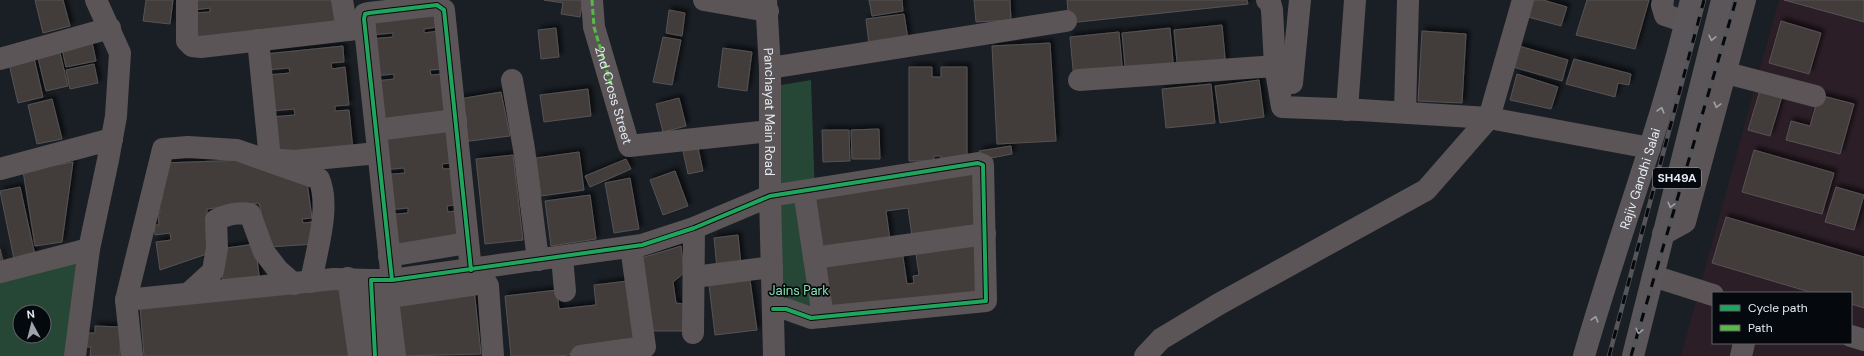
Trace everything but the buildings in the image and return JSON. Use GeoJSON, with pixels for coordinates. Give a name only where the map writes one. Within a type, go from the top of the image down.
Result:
{"type":"FeatureCollection","features":[{"type":"Feature","properties":{"kind":"main road","name":"Rajiv Gandhi Salai"},"geometry":{"type":"LineString","coordinates":[[1584,356],[1607,275],[1650,148],[1691,0]]}},
{"type":"Feature","properties":{"kind":"main road","name":"SH49A"},"geometry":{"type":"LineString","coordinates":[[1633,356],[1722,0]]}},
{"type":"Feature","properties":{"kind":"street"},"geometry":{"type":"LineString","coordinates":[[75,356],[89,249],[116,116],[120,53],[110,28],[96,0]]}},
{"type":"Feature","properties":{"kind":"street"},"geometry":{"type":"LineString","coordinates":[[187,0],[187,41],[192,46],[201,47],[356,29],[364,19],[365,14],[440,6],[444,10],[471,270]]}},
{"type":"Feature","properties":{"kind":"street"},"geometry":{"type":"LineString","coordinates":[[342,0],[356,29],[376,130],[389,256],[375,356]]}},
{"type":"Feature","properties":{"kind":"street","name":"2nd Cross Street"},"geometry":{"type":"LineString","coordinates":[[592,0],[594,27],[600,52],[629,146],[770,131]]}},
{"type":"Feature","properties":{"kind":"street"},"geometry":{"type":"LineString","coordinates":[[704,0],[767,6]]}},
{"type":"Feature","properties":{"kind":"street"},"geometry":{"type":"LineString","coordinates":[[1292,83],[1300,0]]}},
{"type":"Feature","properties":{"kind":"street"},"geometry":{"type":"LineString","coordinates":[[1347,110],[1355,0]]}},
{"type":"Feature","properties":{"kind":"street"},"geometry":{"type":"LineString","coordinates":[[1405,112],[1408,0]]}},
{"type":"Feature","properties":{"kind":"street"},"geometry":{"type":"LineString","coordinates":[[1145,356],[1161,339],[1219,304],[1426,190],[1489,118],[1523,0]]}},
{"type":"Feature","properties":{"kind":"street"},"geometry":{"type":"LineString","coordinates":[[1663,0],[1662,5],[1665,15],[1686,22]]}},
{"type":"Feature","properties":{"kind":"street"},"geometry":{"type":"LineString","coordinates":[[1663,234],[1685,222],[1745,0]]}},
{"type":"Feature","properties":{"kind":"street"},"geometry":{"type":"LineString","coordinates":[[1271,5],[1275,66],[1282,108],[1405,112],[1489,118],[1650,148]]}},
{"type":"Feature","properties":{"kind":"street","name":"Panchayat Main Road"},"geometry":{"type":"LineString","coordinates":[[767,6],[770,68],[770,196],[774,356]]}},
{"type":"Feature","properties":{"kind":"street"},"geometry":{"type":"LineString","coordinates":[[770,68],[1066,21]]}},
{"type":"Feature","properties":{"kind":"street"},"geometry":{"type":"LineString","coordinates":[[0,59],[110,28]]}},
{"type":"Feature","properties":{"kind":"street"},"geometry":{"type":"LineString","coordinates":[[258,40],[270,159],[294,161],[378,154]]}},
{"type":"Feature","properties":{"kind":"street"},"geometry":{"type":"LineString","coordinates":[[1079,80],[1275,66]]}},
{"type":"Feature","properties":{"kind":"street"},"geometry":{"type":"LineString","coordinates":[[1704,68],[1815,96]]}},
{"type":"Feature","properties":{"kind":"street"},"geometry":{"type":"LineString","coordinates":[[512,80],[524,149],[538,260]]}},
{"type":"Feature","properties":{"kind":"street"},"geometry":{"type":"LineString","coordinates":[[376,130],[456,120]]}},
{"type":"Feature","properties":{"kind":"street"},"geometry":{"type":"LineString","coordinates":[[0,169],[112,139]]}},
{"type":"Feature","properties":{"kind":"street"},"geometry":{"type":"LineString","coordinates":[[132,356],[126,300],[163,148],[188,147],[237,150],[319,179],[323,188],[325,205],[302,283]]}},
{"type":"Feature","properties":{"kind":"street"},"geometry":{"type":"LineString","coordinates":[[505,356],[497,280],[564,273],[631,247],[642,245],[694,228],[770,196],[978,164],[983,165],[986,301],[811,318],[786,309],[773,309]]}},
{"type":"Feature","properties":{"kind":"street"},"geometry":{"type":"LineString","coordinates":[[804,191],[823,317]]}},
{"type":"Feature","properties":{"kind":"street"},"geometry":{"type":"LineString","coordinates":[[188,293],[213,271],[217,248],[216,220],[225,215],[241,212],[250,214],[264,252],[278,270],[302,283]]}},
{"type":"Feature","properties":{"kind":"street"},"geometry":{"type":"LineString","coordinates":[[693,332],[694,228]]}},
{"type":"Feature","properties":{"kind":"street"},"geometry":{"type":"LineString","coordinates":[[814,258],[985,234]]}},
{"type":"Feature","properties":{"kind":"street"},"geometry":{"type":"LineString","coordinates":[[389,256],[467,243]]}},
{"type":"Feature","properties":{"kind":"street"},"geometry":{"type":"LineString","coordinates":[[581,356],[645,347],[631,247]]}},
{"type":"Feature","properties":{"kind":"street"},"geometry":{"type":"LineString","coordinates":[[0,272],[89,249]]}},
{"type":"Feature","properties":{"kind":"street"},"geometry":{"type":"LineString","coordinates":[[394,356],[388,299],[392,296],[471,270],[538,260],[564,273]]}},
{"type":"Feature","properties":{"kind":"street"},"geometry":{"type":"LineString","coordinates":[[694,277],[772,267]]}},
{"type":"Feature","properties":{"kind":"street"},"geometry":{"type":"LineString","coordinates":[[1653,276],[1712,295]]}},
{"type":"Feature","properties":{"kind":"street"},"geometry":{"type":"LineString","coordinates":[[348,278],[359,356]]}},
{"type":"Feature","properties":{"kind":"street"},"geometry":{"type":"LineString","coordinates":[[126,300],[348,278],[487,284],[493,356]]}},
{"type":"Feature","properties":{"kind":"street"},"geometry":{"type":"LineString","coordinates":[[1852,336],[1864,340]]}},
{"type":"Feature","properties":{"kind":"street"},"geometry":{"type":"LineString","coordinates":[[1741,356],[1744,344]]}},
{"type":"Feature","properties":{"kind":"shaded area"},"geometry":{"type":"Polygon","coordinates":[[[1779,0],[1864,0],[1864,356],[1681,356],[1779,0]]]}},
{"type":"Feature","properties":{"kind":"green space","name":"Jains Park"},"geometry":{"type":"Polygon","coordinates":[[[811,80],[819,312],[782,315],[775,86],[811,80]]]}},
{"type":"Feature","properties":{"kind":"green space"},"geometry":{"type":"Polygon","coordinates":[[[83,255],[70,356],[0,356],[0,274],[83,255]]]}},
{"type":"Feature","properties":{"kind":"railway"},"geometry":{"type":"LineString","coordinates":[[1609,356],[1704,0]]}},
{"type":"Feature","properties":{"kind":"railway"},"geometry":{"type":"LineString","coordinates":[[1631,356],[1736,0]]}},
{"type":"Feature","properties":{"kind":"marked path"},"geometry":{"type":"LineString","coordinates":[[592,0],[594,27],[612,88]]}},
{"type":"Feature","properties":{"kind":"cycle path"},"geometry":{"type":"LineString","coordinates":[[392,280],[364,19],[365,14],[369,13],[437,5],[444,10],[471,270]]}},
{"type":"Feature","properties":{"kind":"cycle path"},"geometry":{"type":"LineString","coordinates":[[375,356],[371,280],[392,280],[642,245],[694,228],[770,196],[978,163],[983,165],[986,301],[811,318],[786,309],[773,309]]}}]}
